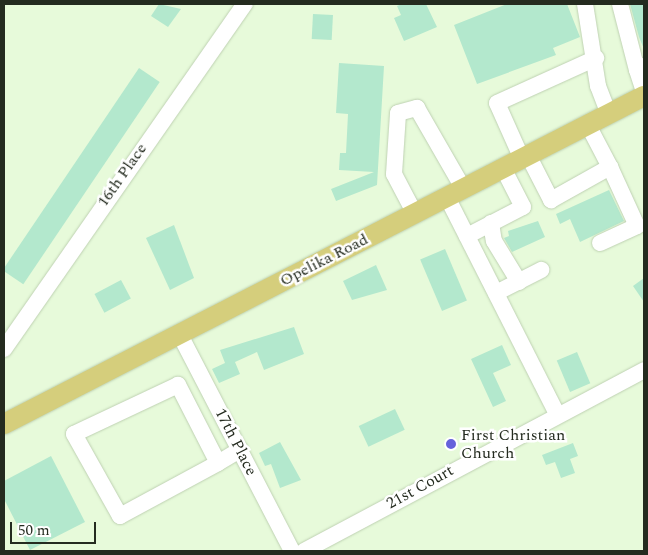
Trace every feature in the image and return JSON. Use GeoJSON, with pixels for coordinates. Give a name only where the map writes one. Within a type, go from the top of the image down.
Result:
{"type":"FeatureCollection","features":[{"type":"Feature","properties":{"kind":"main road","name":"Opelika Road"},"geometry":{"type":"LineString","coordinates":[[4,424],[644,96]]}},
{"type":"Feature","properties":{"kind":"street","name":"16th Place"},"geometry":{"type":"LineString","coordinates":[[4,349],[245,4]]}},
{"type":"Feature","properties":{"kind":"street"},"geometry":{"type":"LineString","coordinates":[[586,4],[596,58],[598,86],[609,114]]}},
{"type":"Feature","properties":{"kind":"street"},"geometry":{"type":"LineString","coordinates":[[620,4],[641,68],[644,91]]}},
{"type":"Feature","properties":{"kind":"street"},"geometry":{"type":"LineString","coordinates":[[596,58],[497,103],[525,157],[551,200],[610,167]]}},
{"type":"Feature","properties":{"kind":"street"},"geometry":{"type":"LineString","coordinates":[[415,214],[394,174],[398,113],[417,108],[455,193],[467,236],[557,414]]}},
{"type":"Feature","properties":{"kind":"street"},"geometry":{"type":"LineString","coordinates":[[588,125],[638,226],[600,243]]}},
{"type":"Feature","properties":{"kind":"street"},"geometry":{"type":"LineString","coordinates":[[501,242],[523,207],[503,168]]}},
{"type":"Feature","properties":{"kind":"street"},"geometry":{"type":"LineString","coordinates":[[467,236],[501,242]]}},
{"type":"Feature","properties":{"kind":"street"},"geometry":{"type":"LineString","coordinates":[[501,242],[519,282]]}},
{"type":"Feature","properties":{"kind":"street"},"geometry":{"type":"LineString","coordinates":[[496,293],[541,270]]}},
{"type":"Feature","properties":{"kind":"street","name":"17th Place"},"geometry":{"type":"LineString","coordinates":[[179,334],[292,551]]}},
{"type":"Feature","properties":{"kind":"street","name":"21st Court"},"geometry":{"type":"LineString","coordinates":[[304,551],[557,414],[644,370]]}},
{"type":"Feature","properties":{"kind":"street"},"geometry":{"type":"LineString","coordinates":[[200,373],[74,434],[120,516],[240,450]]}},
{"type":"Feature","properties":{"kind":"street"},"geometry":{"type":"LineString","coordinates":[[178,384],[218,463]]}},
{"type":"Feature","properties":{"kind":"building"},"geometry":{"type":"Polygon","coordinates":[[[159,4],[181,9],[168,27],[151,16],[159,4]]]}},
{"type":"Feature","properties":{"kind":"building"},"geometry":{"type":"Polygon","coordinates":[[[402,4],[426,4],[437,27],[404,41],[394,18],[401,15],[397,6],[402,4]]]}},
{"type":"Feature","properties":{"kind":"building"},"geometry":{"type":"Polygon","coordinates":[[[507,4],[567,4],[580,37],[553,48],[556,55],[477,84],[454,25],[507,4]]]}},
{"type":"Feature","properties":{"kind":"building"},"geometry":{"type":"Polygon","coordinates":[[[630,4],[644,4],[644,49],[639,37],[630,4]]]}},
{"type":"Feature","properties":{"kind":"building"},"geometry":{"type":"Polygon","coordinates":[[[313,14],[333,15],[332,40],[312,39],[313,14]]]}},
{"type":"Feature","properties":{"kind":"building"},"geometry":{"type":"Polygon","coordinates":[[[339,63],[384,66],[377,185],[336,201],[331,189],[374,172],[339,170],[340,153],[346,153],[348,114],[336,113],[339,63]]]}},
{"type":"Feature","properties":{"kind":"building"},"geometry":{"type":"Polygon","coordinates":[[[139,68],[160,82],[23,284],[4,271],[4,268],[139,68]]]}},
{"type":"Feature","properties":{"kind":"building"},"geometry":{"type":"Polygon","coordinates":[[[609,190],[624,221],[580,242],[570,219],[560,224],[556,214],[609,190]]]}},
{"type":"Feature","properties":{"kind":"building"},"geometry":{"type":"Polygon","coordinates":[[[538,221],[545,237],[512,252],[504,238],[509,236],[508,231],[538,221]]]}},
{"type":"Feature","properties":{"kind":"building"},"geometry":{"type":"Polygon","coordinates":[[[174,225],[194,278],[170,290],[146,238],[174,225]]]}},
{"type":"Feature","properties":{"kind":"building"},"geometry":{"type":"Polygon","coordinates":[[[445,249],[467,301],[442,311],[420,260],[445,249]]]}},
{"type":"Feature","properties":{"kind":"building"},"geometry":{"type":"Polygon","coordinates":[[[376,265],[387,290],[352,300],[343,281],[376,265]]]}},
{"type":"Feature","properties":{"kind":"building"},"geometry":{"type":"Polygon","coordinates":[[[644,278],[644,302],[633,286],[644,278]]]}},
{"type":"Feature","properties":{"kind":"building"},"geometry":{"type":"Polygon","coordinates":[[[121,280],[131,299],[104,313],[95,294],[121,280]]]}},
{"type":"Feature","properties":{"kind":"building"},"geometry":{"type":"Polygon","coordinates":[[[294,327],[304,354],[264,370],[257,352],[235,362],[240,374],[219,383],[212,369],[225,363],[220,350],[294,327]]]}},
{"type":"Feature","properties":{"kind":"building"},"geometry":{"type":"Polygon","coordinates":[[[502,345],[511,365],[493,373],[506,401],[493,407],[471,359],[502,345]]]}},
{"type":"Feature","properties":{"kind":"building"},"geometry":{"type":"Polygon","coordinates":[[[577,352],[590,383],[570,392],[557,361],[577,352]]]}},
{"type":"Feature","properties":{"kind":"building"},"geometry":{"type":"Polygon","coordinates":[[[395,409],[405,430],[368,447],[359,426],[395,409]]]}},
{"type":"Feature","properties":{"kind":"building"},"geometry":{"type":"Polygon","coordinates":[[[280,442],[301,480],[280,488],[271,464],[265,466],[259,453],[280,442]]]}},
{"type":"Feature","properties":{"kind":"building"},"geometry":{"type":"Polygon","coordinates":[[[573,443],[578,456],[570,459],[575,473],[561,478],[555,462],[546,465],[542,455],[573,443]]]}},
{"type":"Feature","properties":{"kind":"building"},"geometry":{"type":"Polygon","coordinates":[[[51,456],[85,522],[30,550],[4,499],[4,481],[51,456]]]}},
{"type":"Feature","properties":{"kind":"place","name":"First Christian Church"},"geometry":{"type":"Point","coordinates":[451,444]}}]}
